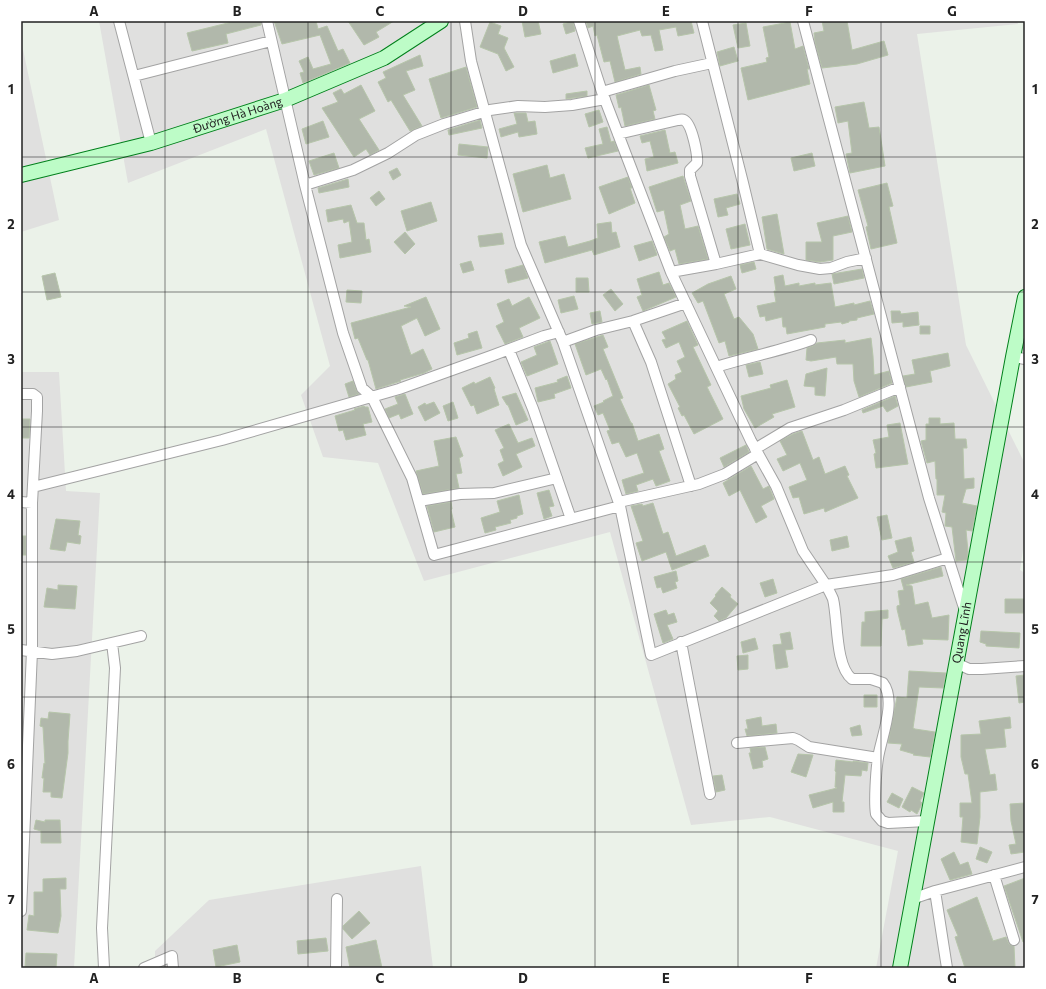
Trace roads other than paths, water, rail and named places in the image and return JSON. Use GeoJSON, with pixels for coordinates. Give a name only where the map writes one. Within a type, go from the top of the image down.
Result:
{"type":"FeatureCollection","features":[{"type":"Feature","properties":{"kind":"street"},"geometry":{"type":"LineString","coordinates":[[119,21],[151,144]]}},
{"type":"Feature","properties":{"kind":"street"},"geometry":{"type":"LineString","coordinates":[[267,21],[305,185],[343,333],[362,388],[372,397],[412,478],[434,555],[691,486],[725,474],[790,428],[844,410],[900,387]]}},
{"type":"Feature","properties":{"kind":"street","name":"Đường Hà Hoàng"},"geometry":{"type":"LineString","coordinates":[[21,175],[151,144],[285,100],[384,58],[441,21]]}},
{"type":"Feature","properties":{"kind":"street"},"geometry":{"type":"LineString","coordinates":[[465,21],[471,61],[521,245],[563,342],[620,504],[651,655],[826,585],[894,575],[948,558]]}},
{"type":"Feature","properties":{"kind":"street"},"geometry":{"type":"LineString","coordinates":[[579,21],[603,95],[671,272],[757,451],[776,486],[803,551],[826,585],[832,598],[838,644],[845,670],[852,679],[871,679],[883,683],[888,692],[887,724],[878,758],[876,810],[878,818],[888,823],[927,821]]}},
{"type":"Feature","properties":{"kind":"street"},"geometry":{"type":"LineString","coordinates":[[702,21],[744,183],[760,254]]}},
{"type":"Feature","properties":{"kind":"street"},"geometry":{"type":"LineString","coordinates":[[803,21],[929,498],[965,613]]}},
{"type":"Feature","properties":{"kind":"street"},"geometry":{"type":"LineString","coordinates":[[134,76],[271,41]]}},
{"type":"Feature","properties":{"kind":"street"},"geometry":{"type":"LineString","coordinates":[[305,185],[353,170],[388,154],[423,132],[497,108],[572,105],[675,71],[712,63]]}},
{"type":"Feature","properties":{"kind":"street"},"geometry":{"type":"LineString","coordinates":[[618,134],[678,120],[684,120],[688,124],[698,154],[697,163],[690,170],[690,176],[716,264]]}},
{"type":"Feature","properties":{"kind":"street"},"geometry":{"type":"LineString","coordinates":[[671,272],[760,254],[798,265],[820,269],[831,268],[847,262],[866,258]]}},
{"type":"Feature","properties":{"kind":"street","name":"Quang Lĩnh"},"geometry":{"type":"LineString","coordinates":[[900,968],[965,613],[1019,358],[1025,297]]}},
{"type":"Feature","properties":{"kind":"street"},"geometry":{"type":"LineString","coordinates":[[563,342],[596,330],[632,321],[686,302]]}},
{"type":"Feature","properties":{"kind":"street"},"geometry":{"type":"LineString","coordinates":[[632,321],[651,362],[691,486]]}},
{"type":"Feature","properties":{"kind":"street"},"geometry":{"type":"LineString","coordinates":[[33,487],[222,440],[372,397],[399,389],[558,332]]}},
{"type":"Feature","properties":{"kind":"street"},"geometry":{"type":"LineString","coordinates":[[716,367],[811,340]]}},
{"type":"Feature","properties":{"kind":"street"},"geometry":{"type":"LineString","coordinates":[[508,350],[531,403],[571,519]]}},
{"type":"Feature","properties":{"kind":"street"},"geometry":{"type":"LineString","coordinates":[[21,394],[33,394],[37,397],[32,503],[32,651],[21,911]]}},
{"type":"Feature","properties":{"kind":"street"},"geometry":{"type":"LineString","coordinates":[[419,501],[460,494],[494,493],[557,478]]}},
{"type":"Feature","properties":{"kind":"street"},"geometry":{"type":"LineString","coordinates":[[21,502],[32,503]]}},
{"type":"Feature","properties":{"kind":"street"},"geometry":{"type":"LineString","coordinates":[[21,650],[52,654],[77,651],[141,636]]}},
{"type":"Feature","properties":{"kind":"street"},"geometry":{"type":"LineString","coordinates":[[681,642],[710,794]]}},
{"type":"Feature","properties":{"kind":"street"},"geometry":{"type":"LineString","coordinates":[[104,968],[102,928],[115,668],[112,643]]}},
{"type":"Feature","properties":{"kind":"street"},"geometry":{"type":"LineString","coordinates":[[956,663],[969,669],[982,670],[1025,666]]}},
{"type":"Feature","properties":{"kind":"street"},"geometry":{"type":"LineString","coordinates":[[736,743],[793,738],[809,747],[878,758]]}},
{"type":"Feature","properties":{"kind":"street"},"geometry":{"type":"LineString","coordinates":[[912,899],[1025,867]]}},
{"type":"Feature","properties":{"kind":"street"},"geometry":{"type":"LineString","coordinates":[[994,875],[1014,940]]}},
{"type":"Feature","properties":{"kind":"street"},"geometry":{"type":"LineString","coordinates":[[936,891],[947,968]]}},
{"type":"Feature","properties":{"kind":"street"},"geometry":{"type":"LineString","coordinates":[[336,968],[337,899]]}},
{"type":"Feature","properties":{"kind":"street"},"geometry":{"type":"LineString","coordinates":[[144,968],[172,956],[173,968]]}}]}
